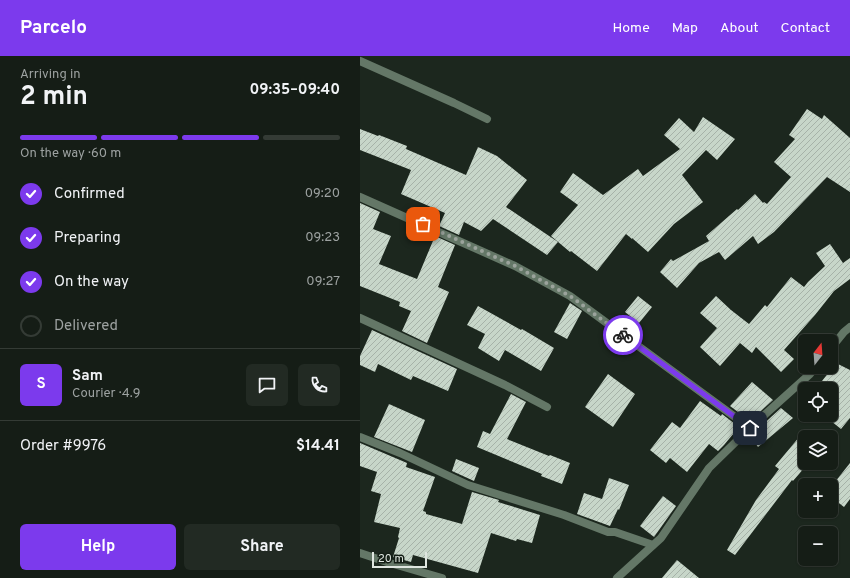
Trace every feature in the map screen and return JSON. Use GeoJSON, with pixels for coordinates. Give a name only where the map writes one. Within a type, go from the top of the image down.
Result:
{"type":"FeatureCollection","features":[{"type":"Feature","properties":{"kind":"street"},"geometry":{"type":"LineString","coordinates":[[360,61],[487,119]]}},
{"type":"Feature","properties":{"kind":"street"},"geometry":{"type":"LineString","coordinates":[[360,197],[515,266],[570,296],[750,428]]}},
{"type":"Feature","properties":{"kind":"street"},"geometry":{"type":"LineString","coordinates":[[360,318],[505,385],[547,408]]}},
{"type":"Feature","properties":{"kind":"street"},"geometry":{"type":"LineString","coordinates":[[838,339],[844,332],[850,328]]}},
{"type":"Feature","properties":{"kind":"street"},"geometry":{"type":"LineString","coordinates":[[617,578],[661,538],[709,468],[750,428],[810,374]]}},
{"type":"Feature","properties":{"kind":"street"},"geometry":{"type":"LineString","coordinates":[[360,437],[400,453],[468,485],[564,515],[608,532],[615,532],[653,545]]}},
{"type":"Feature","properties":{"kind":"street"},"geometry":{"type":"LineString","coordinates":[[360,553],[442,578]]}},
{"type":"Feature","properties":{"kind":"building"},"geometry":{"type":"Polygon","coordinates":[[[807,109],[822,119],[824,115],[850,138],[850,192],[827,177],[774,232],[758,244],[753,236],[725,260],[719,252],[699,263],[677,288],[660,272],[671,259],[673,261],[709,241],[706,236],[755,194],[763,203],[764,202],[767,204],[791,177],[774,162],[795,139],[789,135],[807,109]]]}},
{"type":"Feature","properties":{"kind":"building"},"geometry":{"type":"Polygon","coordinates":[[[703,117],[735,139],[717,160],[706,150],[682,175],[703,202],[674,224],[648,252],[626,234],[597,271],[571,251],[570,252],[551,236],[578,205],[560,192],[573,173],[603,195],[638,169],[643,176],[680,149],[664,135],[679,118],[694,132],[703,117]]]}},
{"type":"Feature","properties":{"kind":"building"},"geometry":{"type":"Polygon","coordinates":[[[360,129],[407,146],[406,149],[466,175],[478,147],[497,156],[527,180],[506,207],[558,242],[547,255],[493,219],[481,231],[464,222],[459,235],[439,226],[445,213],[401,194],[411,170],[360,150],[360,129]]]}},
{"type":"Feature","properties":{"kind":"building"},"geometry":{"type":"Polygon","coordinates":[[[360,203],[380,212],[373,229],[391,236],[379,264],[417,279],[435,236],[455,245],[438,287],[449,292],[427,343],[402,331],[411,311],[399,306],[400,302],[360,286],[360,203]]]}},
{"type":"Feature","properties":{"kind":"building"},"geometry":{"type":"Polygon","coordinates":[[[830,244],[843,263],[850,258],[850,279],[834,291],[784,350],[794,359],[781,372],[756,347],[752,353],[740,343],[720,366],[700,347],[717,328],[700,313],[716,296],[749,324],[765,305],[767,307],[791,277],[804,287],[825,266],[816,253],[830,244]]]}},
{"type":"Feature","properties":{"kind":"building"},"geometry":{"type":"Polygon","coordinates":[[[638,296],[652,307],[639,323],[625,312],[638,296]]]}},
{"type":"Feature","properties":{"kind":"building"},"geometry":{"type":"Polygon","coordinates":[[[570,303],[582,311],[567,339],[554,332],[570,303]]]}},
{"type":"Feature","properties":{"kind":"building"},"geometry":{"type":"Polygon","coordinates":[[[478,306],[554,348],[541,371],[505,350],[499,361],[478,348],[485,334],[467,325],[478,306]]]}},
{"type":"Feature","properties":{"kind":"building"},"geometry":{"type":"Polygon","coordinates":[[[372,330],[457,369],[448,391],[413,376],[411,380],[378,364],[375,372],[360,365],[360,356],[372,330]]]}},
{"type":"Feature","properties":{"kind":"building"},"geometry":{"type":"Polygon","coordinates":[[[838,364],[850,370],[850,418],[841,429],[832,422],[838,422],[838,382],[822,381],[827,374],[838,374],[838,364]]]}},
{"type":"Feature","properties":{"kind":"building"},"geometry":{"type":"Polygon","coordinates":[[[608,374],[635,394],[613,427],[585,407],[608,374]]]}},
{"type":"Feature","properties":{"kind":"building"},"geometry":{"type":"Polygon","coordinates":[[[752,382],[773,400],[750,421],[730,406],[752,382]]]}},
{"type":"Feature","properties":{"kind":"building"},"geometry":{"type":"Polygon","coordinates":[[[511,394],[526,402],[507,439],[570,463],[562,484],[477,447],[483,431],[490,434],[511,394]]]}},
{"type":"Feature","properties":{"kind":"building"},"geometry":{"type":"Polygon","coordinates":[[[700,401],[721,416],[722,414],[739,427],[718,451],[709,444],[687,472],[670,458],[666,463],[650,450],[672,422],[680,428],[700,401]]]}},
{"type":"Feature","properties":{"kind":"building"},"geometry":{"type":"Polygon","coordinates":[[[389,404],[425,420],[412,452],[374,437],[389,404]]]}},
{"type":"Feature","properties":{"kind":"building"},"geometry":{"type":"Polygon","coordinates":[[[781,408],[793,418],[758,447],[750,436],[781,408]]]}},
{"type":"Feature","properties":{"kind":"building"},"geometry":{"type":"Polygon","coordinates":[[[798,438],[798,470],[802,470],[793,481],[792,480],[735,555],[727,550],[756,500],[779,469],[775,466],[798,438]]]}},
{"type":"Feature","properties":{"kind":"building"},"geometry":{"type":"Polygon","coordinates":[[[360,443],[407,463],[406,467],[435,477],[423,511],[426,512],[426,514],[462,524],[472,492],[540,515],[532,543],[517,539],[516,541],[491,533],[478,573],[413,555],[411,562],[393,557],[399,538],[400,528],[374,522],[381,494],[371,491],[377,472],[360,466],[360,443]]]}},
{"type":"Feature","properties":{"kind":"building"},"geometry":{"type":"Polygon","coordinates":[[[456,459],[479,468],[474,481],[452,471],[456,459]]]}},
{"type":"Feature","properties":{"kind":"building"},"geometry":{"type":"Polygon","coordinates":[[[850,463],[850,499],[844,507],[838,502],[838,478],[850,463]]]}},
{"type":"Feature","properties":{"kind":"building"},"geometry":{"type":"Polygon","coordinates":[[[609,478],[629,485],[619,510],[618,509],[610,526],[577,514],[584,493],[602,499],[609,478]]]}},
{"type":"Feature","properties":{"kind":"building"},"geometry":{"type":"Polygon","coordinates":[[[663,496],[676,506],[654,537],[640,526],[663,496]]]}},
{"type":"Feature","properties":{"kind":"building"},"geometry":{"type":"Polygon","coordinates":[[[677,560],[699,578],[662,578],[677,560]]]}},
{"type":"Feature","properties":{"kind":"way so far"},"geometry":{"type":"LineString","coordinates":[[423,224],[515,266],[570,296],[623,335]]}},
{"type":"Feature","properties":{"kind":"route"},"geometry":{"type":"LineString","coordinates":[[623,335],[750,428]]}}]}
